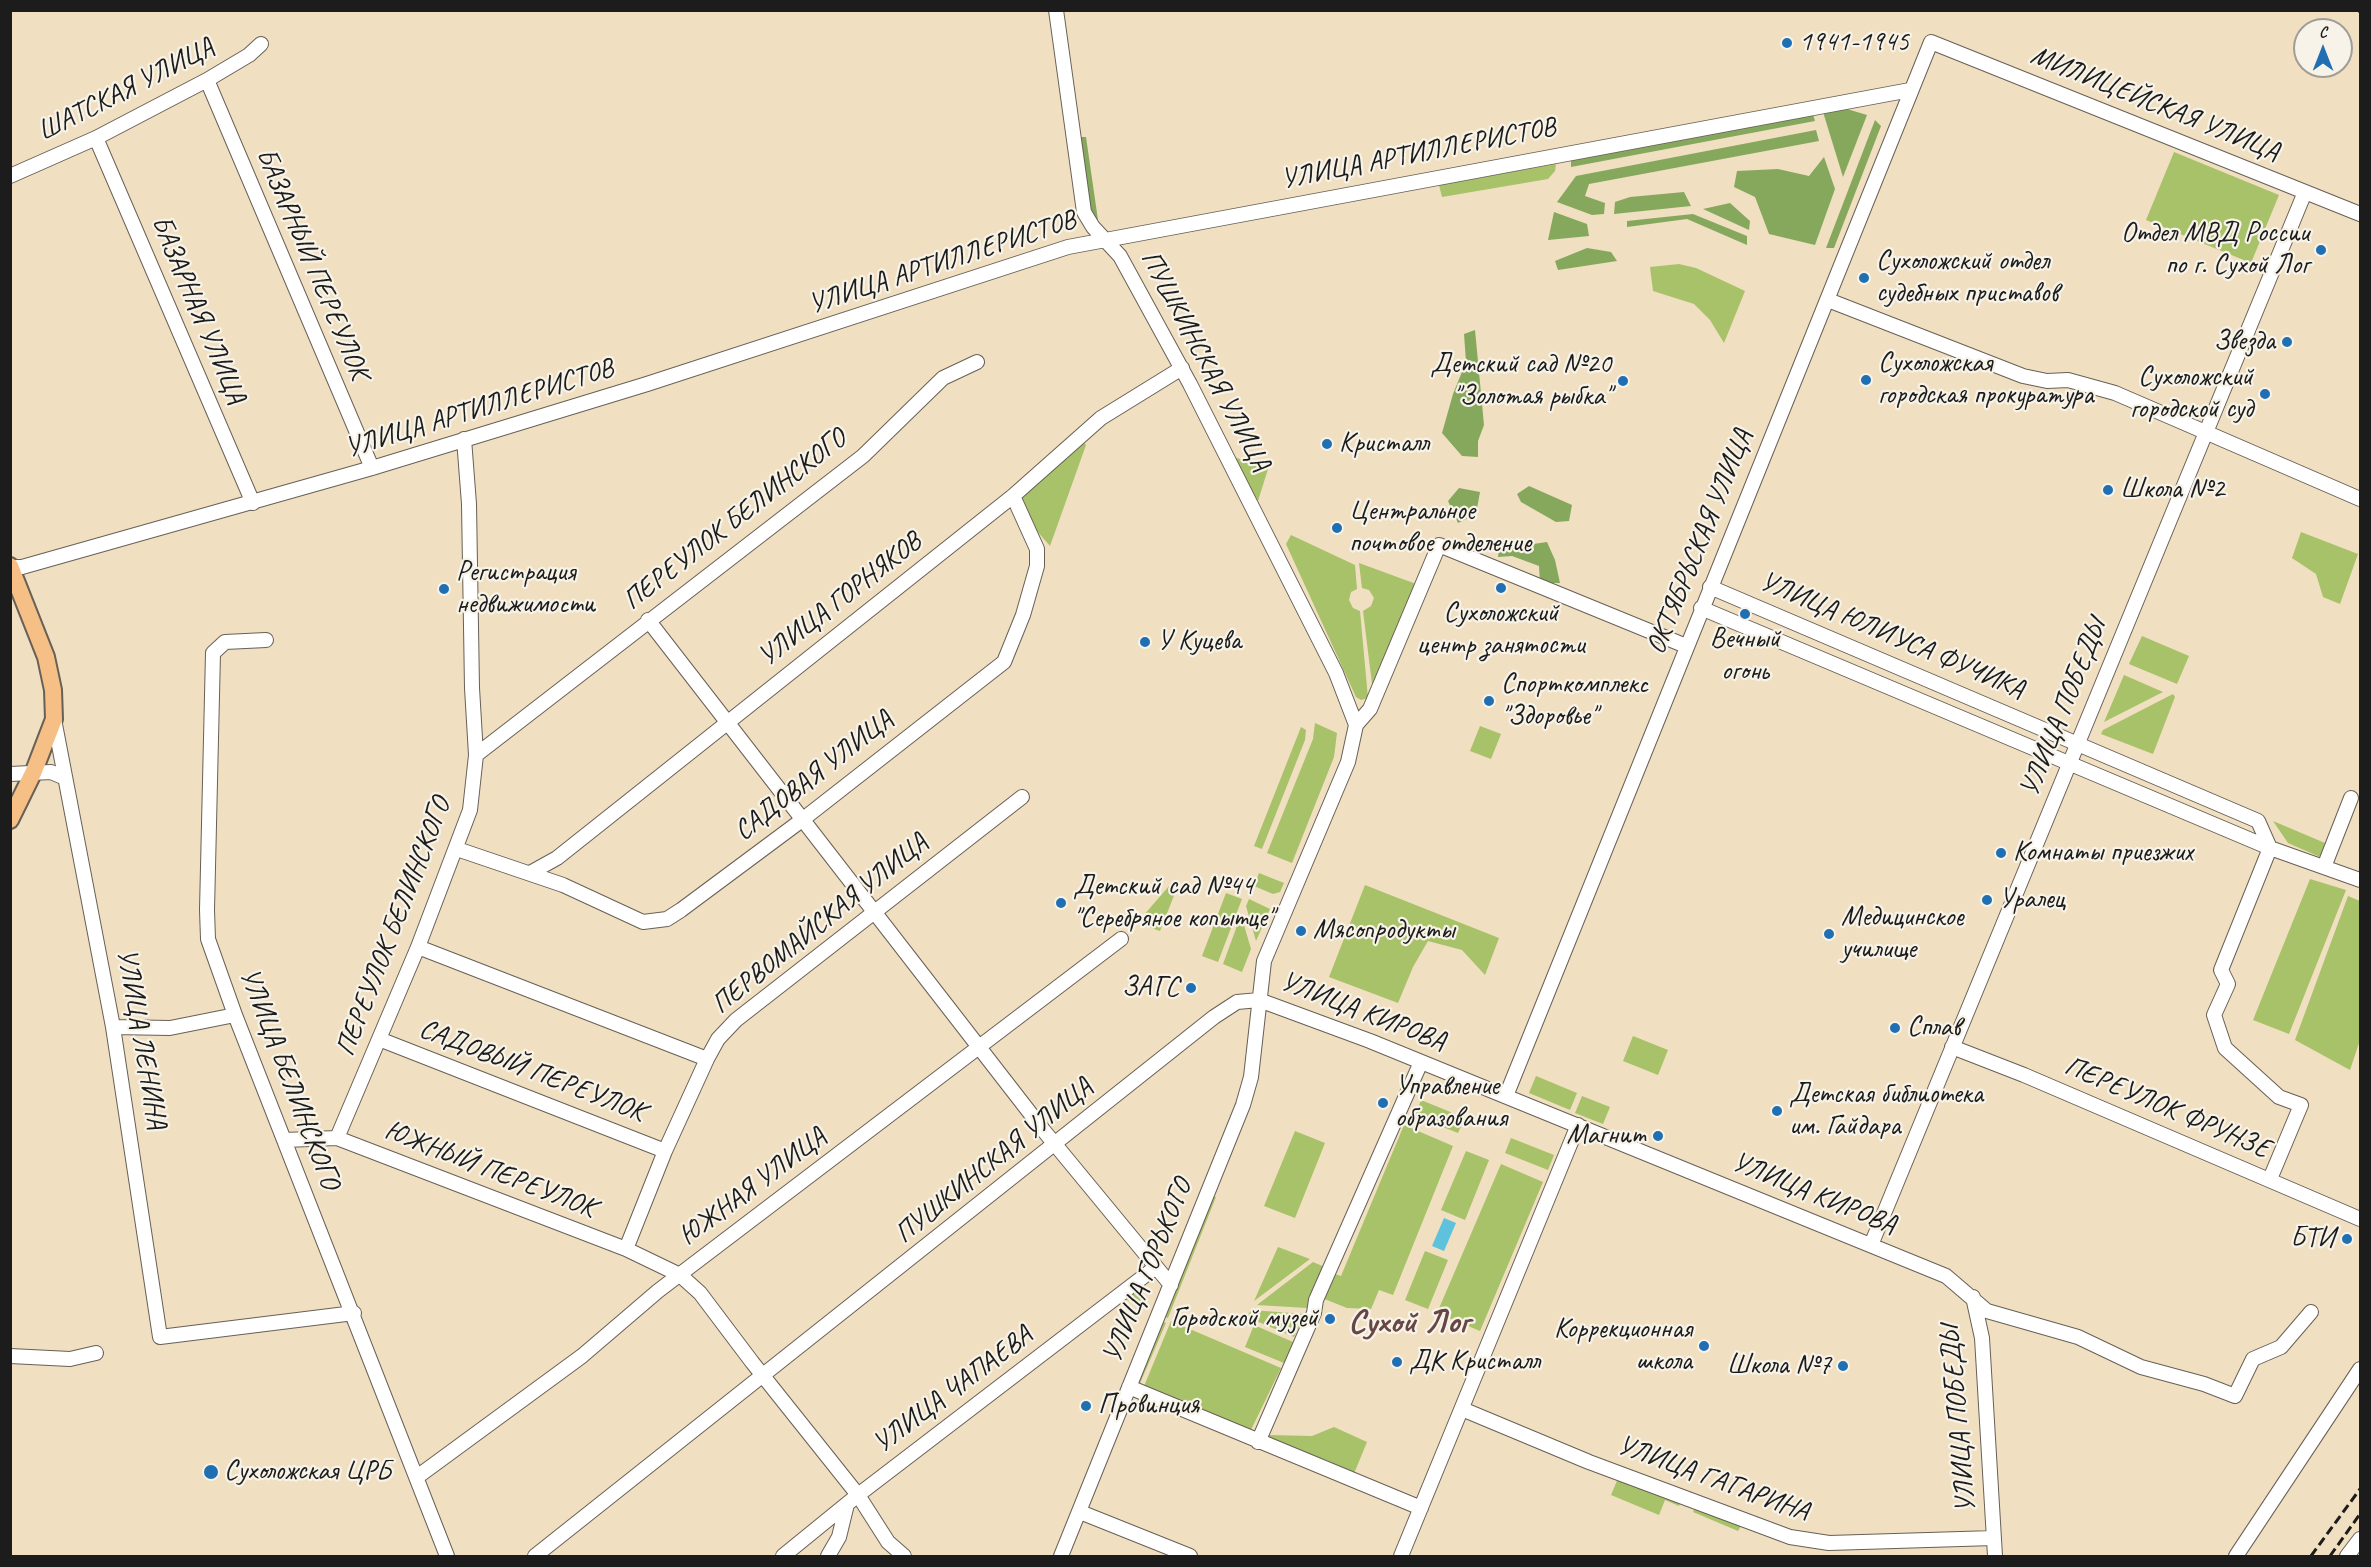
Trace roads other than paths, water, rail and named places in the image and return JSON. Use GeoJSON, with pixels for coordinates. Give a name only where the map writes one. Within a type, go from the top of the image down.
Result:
{"type":"FeatureCollection","features":[{"type":"Feature","properties":{"kind":"main road","name":"УЛИЦА ЛЕНИНА"},"geometry":{"type":"LineString","coordinates":[[11,567],[46,657],[53,690],[54,719]]}},
{"type":"Feature","properties":{"kind":"main road"},"geometry":{"type":"LineString","coordinates":[[10,820],[34,771],[54,719]]}},
{"type":"Feature","properties":{"kind":"street","name":"ПУШКИНСКАЯ УЛИЦА"},"geometry":{"type":"LineString","coordinates":[[1056,10],[1084,212],[1093,227],[1107,238],[1120,256],[1182,368],[1336,673],[1356,725]]}},
{"type":"Feature","properties":{"kind":"street","name":"ОКТЯБРЬСКАЯ УЛИЦА"},"geometry":{"type":"LineString","coordinates":[[1506,1096],[1931,42]]}},
{"type":"Feature","properties":{"kind":"street","name":"МИЛИЦЕЙСКАЯ УЛИЦА"},"geometry":{"type":"LineString","coordinates":[[1931,42],[2361,214]]}},
{"type":"Feature","properties":{"kind":"street","name":"ШАТСКАЯ УЛИЦА"},"geometry":{"type":"LineString","coordinates":[[10,176],[96,138],[207,80],[249,55],[261,44]]}},
{"type":"Feature","properties":{"kind":"street","name":"БАЗАРНЫЙ ПЕРЕУЛОК"},"geometry":{"type":"LineString","coordinates":[[207,80],[372,468]]}},
{"type":"Feature","properties":{"kind":"street","name":"УЛИЦА АРТИЛЛЕРИСТОВ"},"geometry":{"type":"LineString","coordinates":[[11,567],[22,567],[372,468],[647,384],[1034,256],[1107,238],[1910,90]]}},
{"type":"Feature","properties":{"kind":"street","name":"БАЗАРНАЯ УЛИЦА"},"geometry":{"type":"LineString","coordinates":[[96,138],[252,503]]}},
{"type":"Feature","properties":{"kind":"street","name":"УЛИЦА ПОБЕДЫ"},"geometry":{"type":"LineString","coordinates":[[1871,1245],[2305,192]]}},
{"type":"Feature","properties":{"kind":"street"},"geometry":{"type":"LineString","coordinates":[[1828,300],[2023,376],[2048,381],[2068,380],[2095,387],[2205,431],[2361,499]]}},
{"type":"Feature","properties":{"kind":"street","name":"ПЕРЕУЛОК БЕЛИНСКОГО"},"geometry":{"type":"LineString","coordinates":[[337,1138],[457,849],[470,810],[476,755],[863,456],[943,378],[977,362]]}},
{"type":"Feature","properties":{"kind":"street","name":"УЛИЦА ГОРНЯКОВ"},"geometry":{"type":"LineString","coordinates":[[530,873],[557,858],[1013,496],[1101,418],[1182,368]]}},
{"type":"Feature","properties":{"kind":"street"},"geometry":{"type":"LineString","coordinates":[[464,439],[470,525],[472,687],[476,755]]}},
{"type":"Feature","properties":{"kind":"street","name":"САДОВАЯ УЛИЦА"},"geometry":{"type":"LineString","coordinates":[[530,873],[600,900],[643,922],[667,919],[802,820],[1004,662],[1023,615],[1037,566],[1037,549],[1013,496]]}},
{"type":"Feature","properties":{"kind":"street"},"geometry":{"type":"LineString","coordinates":[[1259,1000],[1264,961],[1348,762],[1356,725],[1370,709],[1439,545],[1686,646]]}},
{"type":"Feature","properties":{"kind":"street","name":"УЛИЦА ЮЛИУСА ФУЧИКА"},"geometry":{"type":"LineString","coordinates":[[1710,587],[2078,742],[2258,821],[2270,848]]}},
{"type":"Feature","properties":{"kind":"street","name":"УЛИЦА ЮЛИУСА ФУЧИКА"},"geometry":{"type":"LineString","coordinates":[[1701,608],[2270,848],[2361,880]]}},
{"type":"Feature","properties":{"kind":"street"},"geometry":{"type":"LineString","coordinates":[[648,620],[728,720],[802,820],[1056,1145],[1171,1285]]}},
{"type":"Feature","properties":{"kind":"street","name":"УЛИЦА БЕЛИНСКОГО"},"geometry":{"type":"LineString","coordinates":[[266,640],[225,642],[213,653],[208,939],[447,1557]]}},
{"type":"Feature","properties":{"kind":"street","name":"УЛИЦА ЛЕНИНА"},"geometry":{"type":"LineString","coordinates":[[54,719],[113,1027],[160,1337],[354,1313]]}},
{"type":"Feature","properties":{"kind":"street"},"geometry":{"type":"LineString","coordinates":[[10,774],[34,771],[51,772],[65,778]]}},
{"type":"Feature","properties":{"kind":"street","name":"ПЕРВОМАЙСКАЯ УЛИЦА"},"geometry":{"type":"LineString","coordinates":[[626,1249],[665,1151],[718,1039],[736,1020],[1022,797]]}},
{"type":"Feature","properties":{"kind":"street"},"geometry":{"type":"LineString","coordinates":[[2324,867],[2351,798]]}},
{"type":"Feature","properties":{"kind":"street"},"geometry":{"type":"LineString","coordinates":[[2270,848],[2221,970],[2228,984],[2214,1014],[2225,1048],[2279,1097],[2301,1105],[2270,1179]]}},
{"type":"Feature","properties":{"kind":"street"},"geometry":{"type":"LineString","coordinates":[[457,849],[530,873]]}},
{"type":"Feature","properties":{"kind":"street","name":"ЮЖНАЯ УЛИЦА"},"geometry":{"type":"LineString","coordinates":[[417,1477],[582,1356],[680,1275],[1121,939]]}},
{"type":"Feature","properties":{"kind":"street"},"geometry":{"type":"LineString","coordinates":[[418,947],[707,1059]]}},
{"type":"Feature","properties":{"kind":"street","name":"ПУШКИНСКАЯ УЛИЦА"},"geometry":{"type":"LineString","coordinates":[[535,1557],[1056,1145],[1214,1017],[1237,1002],[1259,1000]]}},
{"type":"Feature","properties":{"kind":"street","name":"УЛИЦА КИРОВА"},"geometry":{"type":"LineString","coordinates":[[1259,1000],[1506,1096],[1946,1276],[1987,1311],[2078,1337],[2141,1367],[2204,1384],[2235,1396],[2253,1359],[2281,1347],[2311,1312]]}},
{"type":"Feature","properties":{"kind":"street","name":"УЛИЦА ГОРЬКОГО"},"geometry":{"type":"LineString","coordinates":[[1061,1557],[1243,1105],[1251,1077],[1259,1000]]}},
{"type":"Feature","properties":{"kind":"street"},"geometry":{"type":"LineString","coordinates":[[113,1027],[170,1028],[236,1015]]}},
{"type":"Feature","properties":{"kind":"street","name":"САДОВЫЙ ПЕРЕУЛОК"},"geometry":{"type":"LineString","coordinates":[[379,1039],[665,1151]]}},
{"type":"Feature","properties":{"kind":"street","name":"ПЕРЕУЛОК ФРУНЗЕ"},"geometry":{"type":"LineString","coordinates":[[1952,1047],[2361,1219]]}},
{"type":"Feature","properties":{"kind":"street"},"geometry":{"type":"LineString","coordinates":[[1258,1442],[1314,1312],[1328,1273],[1421,1062]]}},
{"type":"Feature","properties":{"kind":"street"},"geometry":{"type":"LineString","coordinates":[[1401,1557],[1578,1125]]}},
{"type":"Feature","properties":{"kind":"street"},"geometry":{"type":"LineString","coordinates":[[284,1140],[337,1138]]}},
{"type":"Feature","properties":{"kind":"street","name":"ЮЖНЫЙ ПЕРЕУЛОК"},"geometry":{"type":"LineString","coordinates":[[337,1138],[626,1249],[680,1275],[700,1293],[853,1500],[888,1542],[904,1557]]}},
{"type":"Feature","properties":{"kind":"street","name":"УЛИЦА ЧАПАЕВА"},"geometry":{"type":"LineString","coordinates":[[783,1557],[853,1500],[1156,1267]]}},
{"type":"Feature","properties":{"kind":"street","name":"УЛИЦА ПОБЕДЫ"},"geometry":{"type":"LineString","coordinates":[[1972,1297],[1982,1338],[1995,1557]]}},
{"type":"Feature","properties":{"kind":"street"},"geometry":{"type":"LineString","coordinates":[[10,1356],[70,1359],[96,1353]]}},
{"type":"Feature","properties":{"kind":"street"},"geometry":{"type":"LineString","coordinates":[[2236,1557],[2361,1369]]}},
{"type":"Feature","properties":{"kind":"street"},"geometry":{"type":"LineString","coordinates":[[1129,1387],[1421,1508]]}},
{"type":"Feature","properties":{"kind":"street","name":"УЛИЦА ГАГАРИНА"},"geometry":{"type":"LineString","coordinates":[[1462,1409],[1589,1462],[1770,1532],[1829,1543],[1994,1538]]}},
{"type":"Feature","properties":{"kind":"street"},"geometry":{"type":"LineString","coordinates":[[828,1557],[839,1537],[853,1500]]}},
{"type":"Feature","properties":{"kind":"street"},"geometry":{"type":"LineString","coordinates":[[1080,1512],[1190,1557]]}},
{"type":"Feature","properties":{"kind":"street"},"geometry":{"type":"LineString","coordinates":[[2347,1557],[2361,1539]]}},
{"type":"Feature","properties":{"kind":"street"},"geometry":{"type":"LineString","coordinates":[[1824,1557],[1829,1543]]}},
{"type":"Feature","properties":{"kind":"water"},"geometry":{"type":"Polygon","coordinates":[[[1444,1218],[1456,1223],[1444,1251],[1432,1246],[1444,1218]]]}},
{"type":"Feature","properties":{"kind":"railway"},"geometry":{"type":"LineString","coordinates":[[2311,1556],[2360,1489]]}},
{"type":"Feature","properties":{"kind":"railway"},"geometry":{"type":"LineString","coordinates":[[2330,1556],[2360,1514]]}},
{"type":"Feature","properties":{"kind":"place","name":"1941-1945"},"geometry":{"type":"Point","coordinates":[1787,43]}},
{"type":"Feature","properties":{"kind":"place","name":"Отдел МВД России по г. Сухой Лог"},"geometry":{"type":"Point","coordinates":[2321,250]}},
{"type":"Feature","properties":{"kind":"place","name":"Сухоложский отдел судебных приставов"},"geometry":{"type":"Point","coordinates":[1864,278]}},
{"type":"Feature","properties":{"kind":"place","name":"Звезда"},"geometry":{"type":"Point","coordinates":[2287,342]}},
{"type":"Feature","properties":{"kind":"place","name":"Сухоложская городская прокуратура"},"geometry":{"type":"Point","coordinates":[1866,380]}},
{"type":"Feature","properties":{"kind":"place","name":"Детский сад №20 \"Золотая рыбка\""},"geometry":{"type":"Point","coordinates":[1623,381]}},
{"type":"Feature","properties":{"kind":"place","name":"Сухоложский городской суд"},"geometry":{"type":"Point","coordinates":[2265,394]}},
{"type":"Feature","properties":{"kind":"place","name":"Кристалл"},"geometry":{"type":"Point","coordinates":[1327,444]}},
{"type":"Feature","properties":{"kind":"place","name":"Школа №2"},"geometry":{"type":"Point","coordinates":[2108,490]}},
{"type":"Feature","properties":{"kind":"place","name":"Центральное почтовое отделение"},"geometry":{"type":"Point","coordinates":[1337,528]}},
{"type":"Feature","properties":{"kind":"place","name":"Сухоложский центр занятости"},"geometry":{"type":"Point","coordinates":[1501,588]}},
{"type":"Feature","properties":{"kind":"place","name":"Регистрация недвижимости"},"geometry":{"type":"Point","coordinates":[444,589]}},
{"type":"Feature","properties":{"kind":"place","name":"Вечный огонь"},"geometry":{"type":"Point","coordinates":[1745,614]}},
{"type":"Feature","properties":{"kind":"place","name":"У Куцева"},"geometry":{"type":"Point","coordinates":[1145,642]}},
{"type":"Feature","properties":{"kind":"place","name":"Спорткомплекс \"Здоровье\""},"geometry":{"type":"Point","coordinates":[1489,701]}},
{"type":"Feature","properties":{"kind":"place","name":"Комнаты приезжих"},"geometry":{"type":"Point","coordinates":[2001,853]}},
{"type":"Feature","properties":{"kind":"place","name":"Уралец"},"geometry":{"type":"Point","coordinates":[1987,900]}},
{"type":"Feature","properties":{"kind":"place","name":"Детский сад №44 \"Серебряное копытце\""},"geometry":{"type":"Point","coordinates":[1061,903]}},
{"type":"Feature","properties":{"kind":"place","name":"Мясопродукты"},"geometry":{"type":"Point","coordinates":[1301,931]}},
{"type":"Feature","properties":{"kind":"place","name":"Медицинское училище"},"geometry":{"type":"Point","coordinates":[1829,934]}},
{"type":"Feature","properties":{"kind":"place","name":"ЗАГС"},"geometry":{"type":"Point","coordinates":[1191,988]}},
{"type":"Feature","properties":{"kind":"place","name":"Сплав"},"geometry":{"type":"Point","coordinates":[1895,1028]}},
{"type":"Feature","properties":{"kind":"place","name":"Управление образования"},"geometry":{"type":"Point","coordinates":[1383,1103]}},
{"type":"Feature","properties":{"kind":"place","name":"Детская библиотека им. Гайдара"},"geometry":{"type":"Point","coordinates":[1777,1111]}},
{"type":"Feature","properties":{"kind":"place","name":"Магнит"},"geometry":{"type":"Point","coordinates":[1658,1136]}},
{"type":"Feature","properties":{"kind":"place","name":"БТИ"},"geometry":{"type":"Point","coordinates":[2347,1239]}},
{"type":"Feature","properties":{"kind":"place","name":"Городской музей"},"geometry":{"type":"Point","coordinates":[1330,1319]}},
{"type":"Feature","properties":{"kind":"place","name":"Коррекционная школа"},"geometry":{"type":"Point","coordinates":[1704,1346]}},
{"type":"Feature","properties":{"kind":"place","name":"ДК Кристалл"},"geometry":{"type":"Point","coordinates":[1397,1362]}},
{"type":"Feature","properties":{"kind":"place","name":"Школа №7"},"geometry":{"type":"Point","coordinates":[1843,1366]}},
{"type":"Feature","properties":{"kind":"place","name":"Провинция"},"geometry":{"type":"Point","coordinates":[1086,1406]}},
{"type":"Feature","properties":{"kind":"place","name":"Сухоложская ЦРБ"},"geometry":{"type":"Point","coordinates":[211,1472]}},
{"type":"Feature","properties":{"kind":"district","name":"Сухой Лог"},"geometry":{"type":"Point","coordinates":[1409,1323]}}]}
